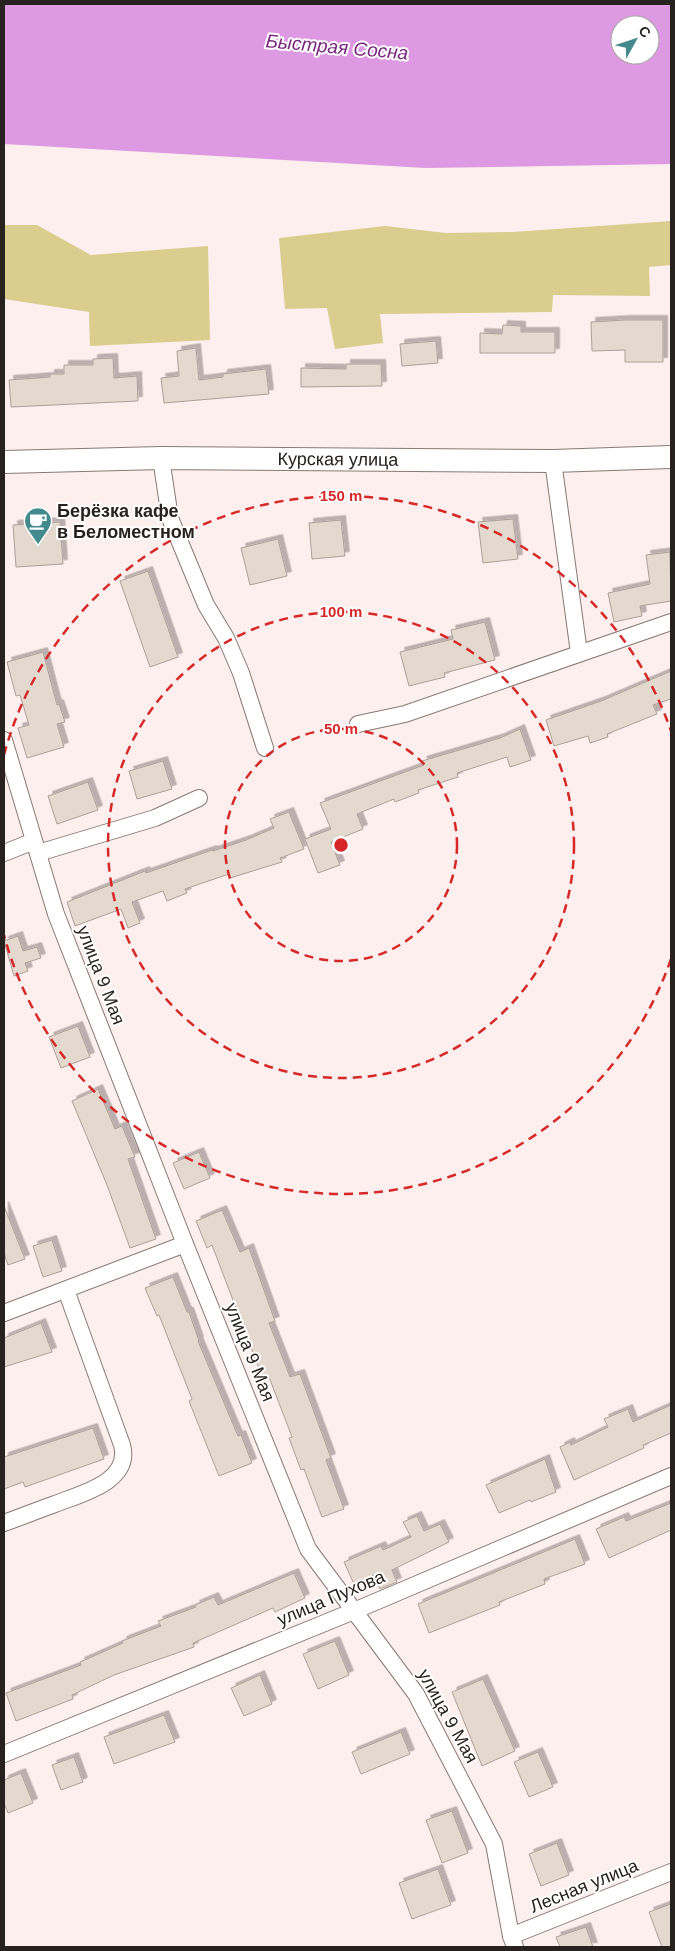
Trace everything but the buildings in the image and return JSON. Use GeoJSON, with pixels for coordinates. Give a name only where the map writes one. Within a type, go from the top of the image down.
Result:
{"type":"FeatureCollection","features":[{"type":"Feature","properties":{"kind":"street","name":"Курская улица"},"geometry":{"type":"LineString","coordinates":[[4,462],[161,458],[553,461],[671,457]]}},
{"type":"Feature","properties":{"kind":"street"},"geometry":{"type":"LineString","coordinates":[[161,458],[170,518],[206,605],[226,638],[241,673],[265,748]]}},
{"type":"Feature","properties":{"kind":"street"},"geometry":{"type":"LineString","coordinates":[[553,461],[579,653]]}},
{"type":"Feature","properties":{"kind":"street"},"geometry":{"type":"LineString","coordinates":[[358,724],[405,714],[671,622]]}},
{"type":"Feature","properties":{"kind":"street","name":"улица 9 Мая"},"geometry":{"type":"LineString","coordinates":[[4,740],[56,914],[185,1244],[308,1550],[416,1694],[494,1844],[513,1942]]}},
{"type":"Feature","properties":{"kind":"street"},"geometry":{"type":"LineString","coordinates":[[4,853],[155,818],[198,798]]}},
{"type":"Feature","properties":{"kind":"street"},"geometry":{"type":"LineString","coordinates":[[4,1313],[185,1244]]}},
{"type":"Feature","properties":{"kind":"street"},"geometry":{"type":"LineString","coordinates":[[4,1523],[96,1488],[115,1474],[123,1457],[122,1445],[66,1290]]}},
{"type":"Feature","properties":{"kind":"street","name":"улица Пухова"},"geometry":{"type":"LineString","coordinates":[[4,1754],[354,1611],[671,1476]]}},
{"type":"Feature","properties":{"kind":"street","name":"Лесная улица"},"geometry":{"type":"LineString","coordinates":[[513,1942],[671,1872]]}},
{"type":"Feature","properties":{"kind":"shaded area"},"geometry":{"type":"Polygon","coordinates":[[[671,221],[671,265],[649,267],[650,296],[553,295],[552,312],[380,314],[383,343],[335,349],[327,308],[285,309],[279,238],[385,226],[446,233],[513,232],[671,221]]]}},
{"type":"Feature","properties":{"kind":"shaded area"},"geometry":{"type":"Polygon","coordinates":[[[4,225],[37,225],[91,255],[208,246],[210,340],[90,346],[89,312],[4,299],[4,225]]]}},
{"type":"Feature","properties":{"kind":"water","name":"Быстрая Сосна"},"geometry":{"type":"Polygon","coordinates":[[[4,4],[671,4],[671,164],[426,168],[4,144],[4,4]]]}},
{"type":"Feature","properties":{"kind":"place","name":"Берёзка кафе в Беломестном"},"geometry":{"type":"Point","coordinates":[38,545]}}]}
